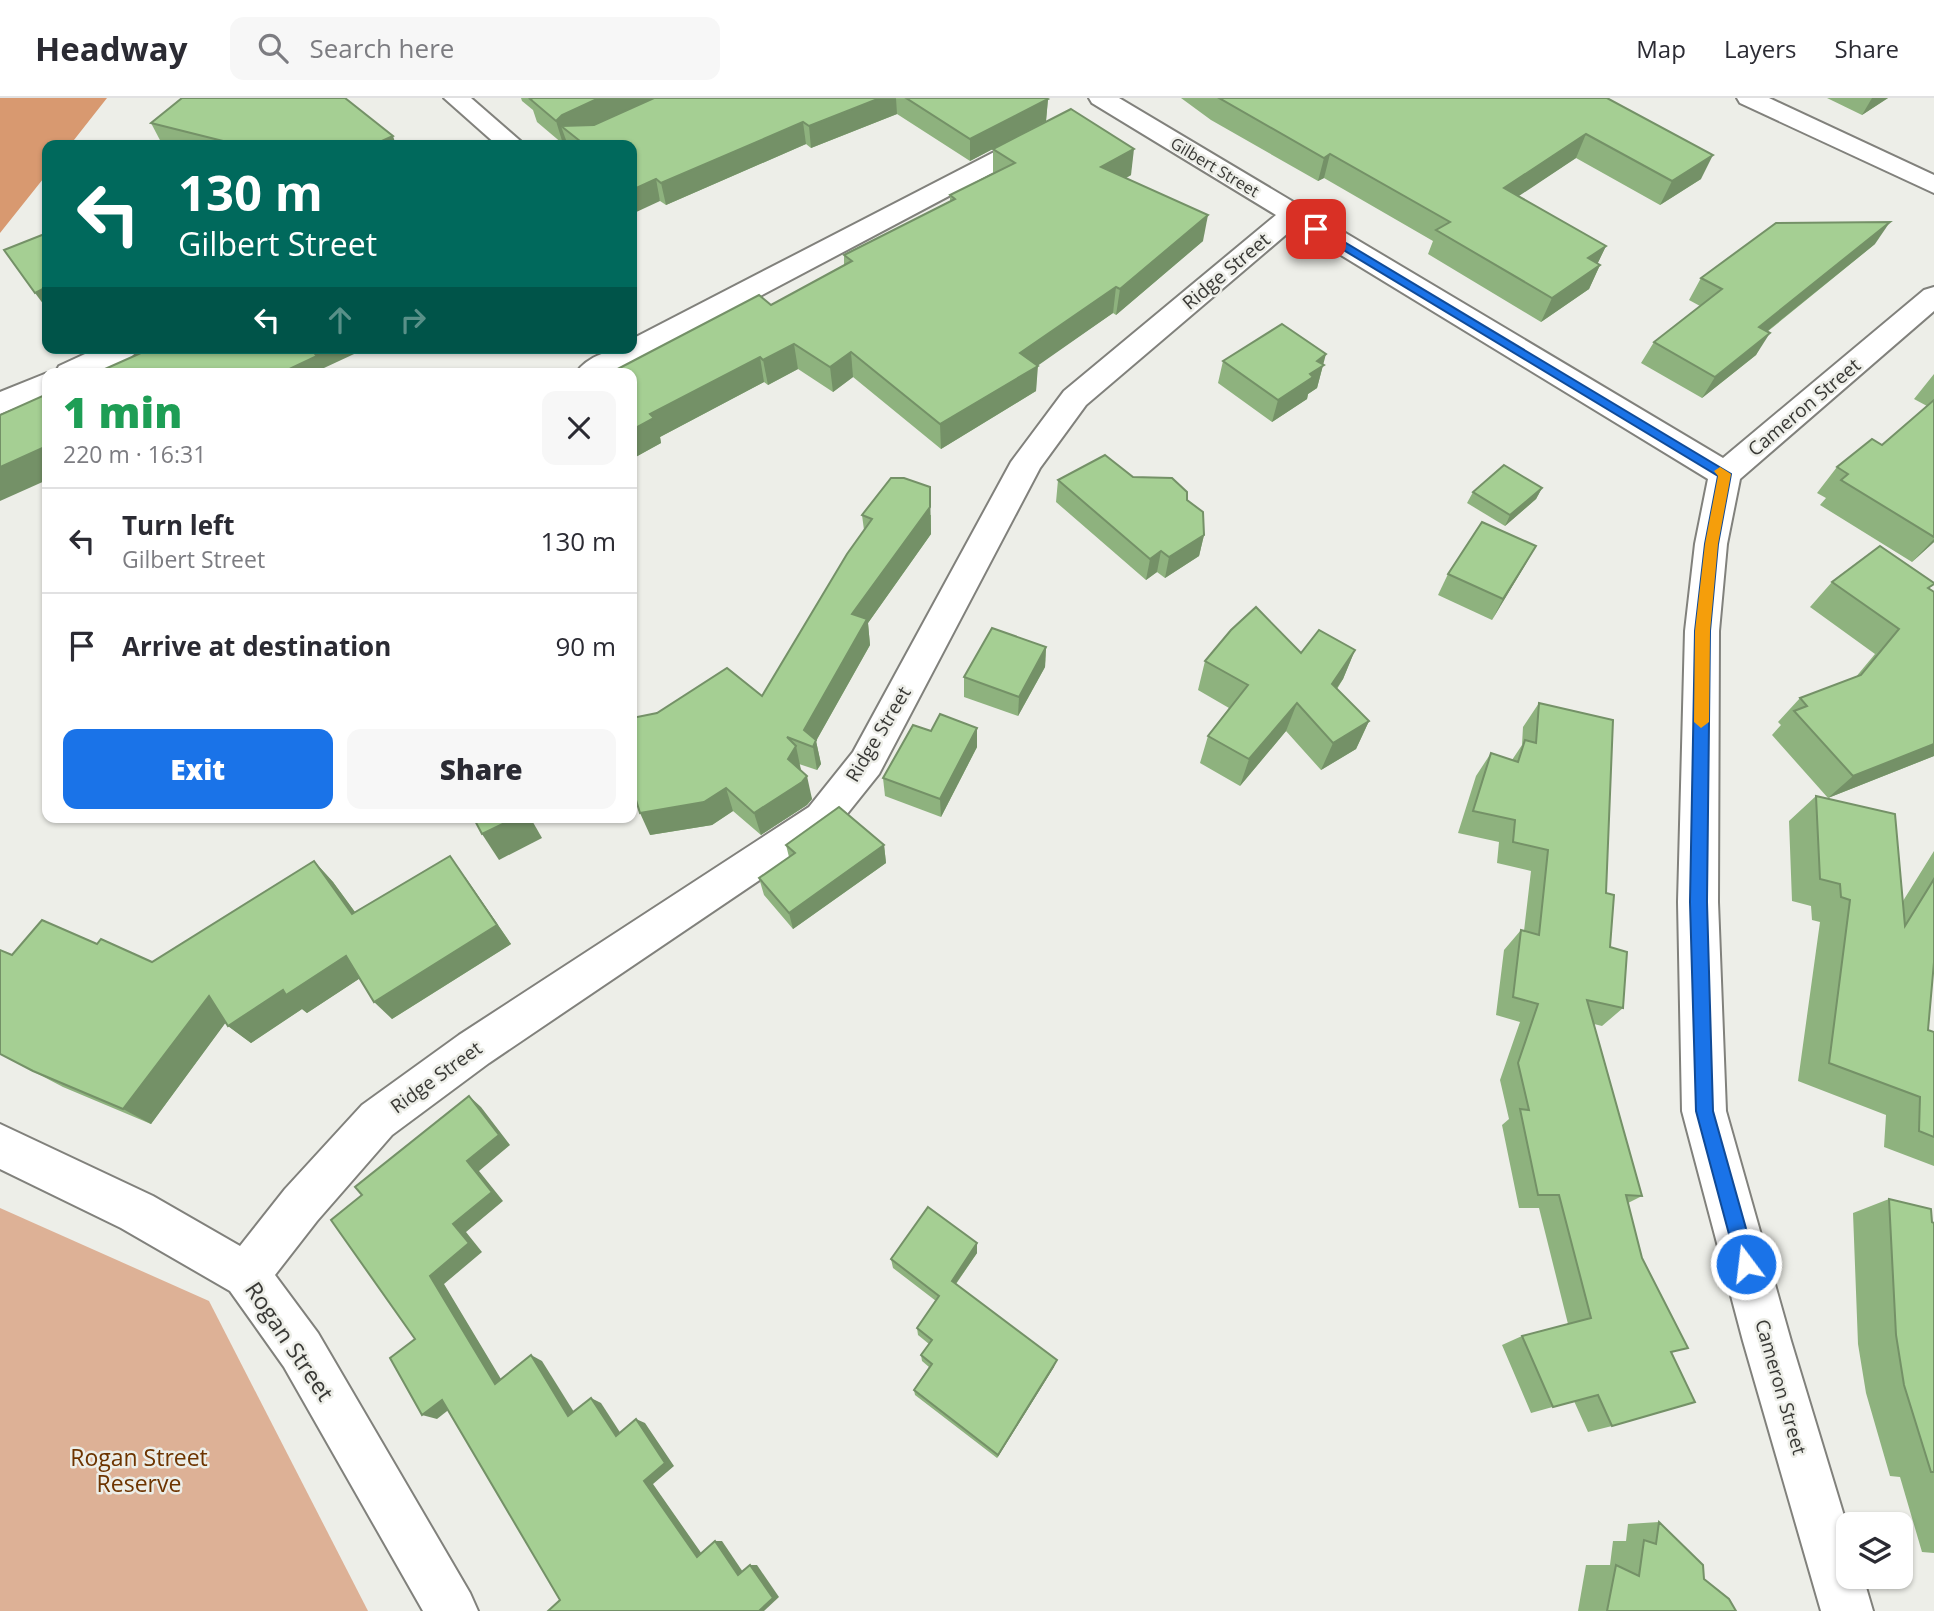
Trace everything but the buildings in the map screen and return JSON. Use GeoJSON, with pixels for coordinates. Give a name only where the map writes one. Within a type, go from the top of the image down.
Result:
{"type":"FeatureCollection","features":[{"type":"Feature","properties":{"kind":"street"},"geometry":{"type":"LineString","coordinates":[[456,98],[506,140]]}},
{"type":"Feature","properties":{"kind":"street"},"geometry":{"type":"LineString","coordinates":[[1749,98],[1934,185]]}},
{"type":"Feature","properties":{"kind":"street","name":"Gilbert Street"},"geometry":{"type":"LineString","coordinates":[[1098,105],[1293,215],[1725,474]]}},
{"type":"Feature","properties":{"kind":"street"},"geometry":{"type":"LineString","coordinates":[[637,349],[1059,128]]}},
{"type":"Feature","properties":{"kind":"street","name":"Ridge Street"},"geometry":{"type":"LineString","coordinates":[[246,1275],[300,1205],[377,1120],[474,1048],[822,818],[866,763],[1027,462],[1075,398],[1293,215]]}},
{"type":"Feature","properties":{"kind":"street","name":"Cameron Street"},"geometry":{"type":"LineString","coordinates":[[1847,1611],[1767,1341],[1704,1111],[1698,902],[1702,631],[1712,544],[1725,474],[1934,296]]}},
{"type":"Feature","properties":{"kind":"street"},"geometry":{"type":"LineString","coordinates":[[81,368],[111,354]]}},
{"type":"Feature","properties":{"kind":"street"},"geometry":{"type":"LineString","coordinates":[[601,368],[627,354]]}},
{"type":"Feature","properties":{"kind":"street"},"geometry":{"type":"LineString","coordinates":[[0,404],[42,385]]}},
{"type":"Feature","properties":{"kind":"street","name":"Rogan Street"},"geometry":{"type":"LineString","coordinates":[[0,1146],[137,1212],[246,1275],[301,1350],[452,1611]]}},
{"type":"Feature","properties":{"kind":"green space","name":"Rogan Street Reserve"},"geometry":{"type":"Polygon","coordinates":[[[0,1208],[209,1301],[368,1611],[0,1611],[0,1208]]]}},
{"type":"Feature","properties":{"kind":"shaded area"},"geometry":{"type":"Polygon","coordinates":[[[0,98],[107,98],[74,140],[42,140],[42,180],[0,233],[0,98]]]}},
{"type":"Feature","properties":{"kind":"slow traffic"},"geometry":{"type":"LineString","coordinates":[[1701,722],[1702,631],[1712,544],[1725,474],[1720,471]]}},
{"type":"Feature","properties":{"kind":"route"},"geometry":{"type":"LineString","coordinates":[[1316,229],[1725,474],[1712,544],[1702,631],[1698,902],[1704,1111],[1746,1264]]}}]}
